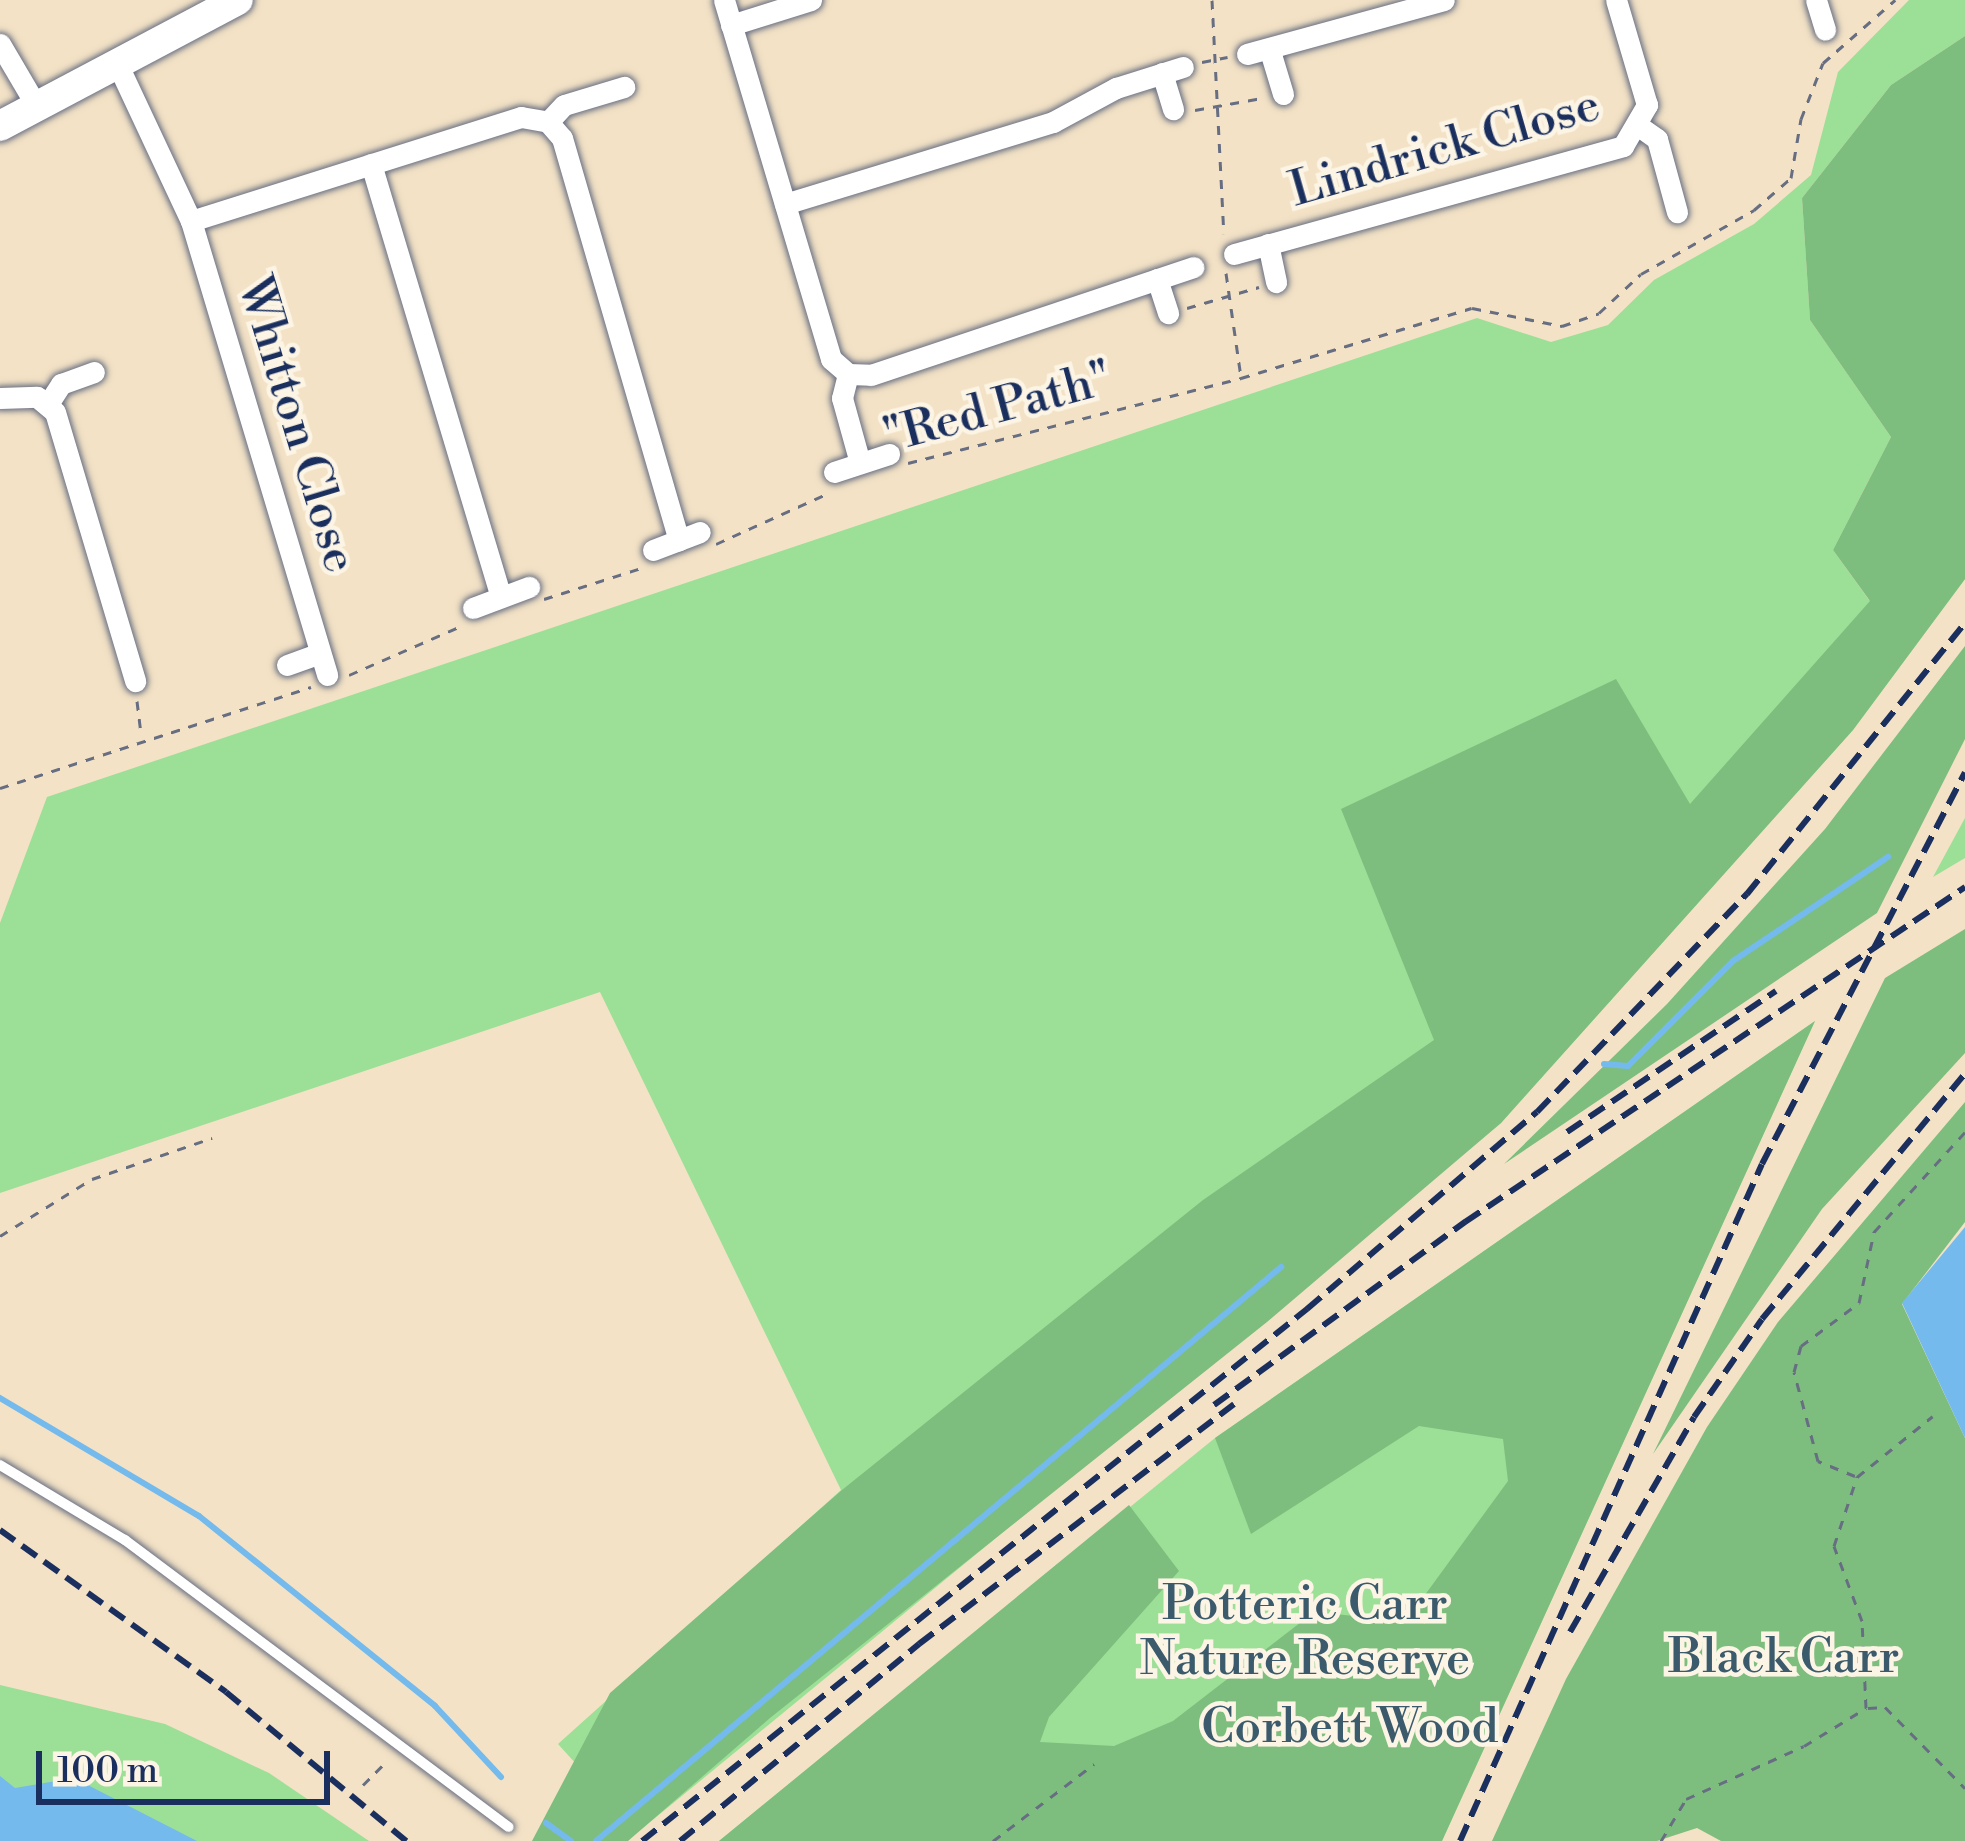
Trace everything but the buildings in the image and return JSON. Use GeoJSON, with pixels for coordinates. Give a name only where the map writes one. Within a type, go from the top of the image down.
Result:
{"type":"FeatureCollection","features":[{"type":"Feature","properties":{"kind":"street"},"geometry":{"type":"LineString","coordinates":[[0,126],[238,0]]}},
{"type":"Feature","properties":{"kind":"street"},"geometry":{"type":"LineString","coordinates":[[724,0],[831,359],[848,374],[872,375],[1193,267]]}},
{"type":"Feature","properties":{"kind":"street"},"geometry":{"type":"LineString","coordinates":[[731,25],[811,0]]}},
{"type":"Feature","properties":{"kind":"street"},"geometry":{"type":"LineString","coordinates":[[1246,54],[1444,0]]}},
{"type":"Feature","properties":{"kind":"street","name":"Lindrick Close"},"geometry":{"type":"LineString","coordinates":[[1234,254],[1623,146],[1640,127],[1647,105],[1616,0]]}},
{"type":"Feature","properties":{"kind":"street"},"geometry":{"type":"LineString","coordinates":[[1816,0],[1825,29]]}},
{"type":"Feature","properties":{"kind":"street"},"geometry":{"type":"LineString","coordinates":[[0,44],[36,105]]}},
{"type":"Feature","properties":{"kind":"street","name":"Lindrick Close"},"geometry":{"type":"LineString","coordinates":[[1270,51],[1282,94]]}},
{"type":"Feature","properties":{"kind":"street","name":"Whitton Close"},"geometry":{"type":"LineString","coordinates":[[116,61],[191,221],[329,672]]}},
{"type":"Feature","properties":{"kind":"street"},"geometry":{"type":"LineString","coordinates":[[785,205],[1054,122],[1173,70],[1173,109]]}},
{"type":"Feature","properties":{"kind":"street"},"geometry":{"type":"LineString","coordinates":[[548,122],[564,106],[624,87]]}},
{"type":"Feature","properties":{"kind":"street"},"geometry":{"type":"LineString","coordinates":[[191,221],[521,117],[548,122],[562,138],[693,540],[656,556]]}},
{"type":"Feature","properties":{"kind":"street","name":"Lindrick Close"},"geometry":{"type":"LineString","coordinates":[[1640,127],[1657,139],[1677,212]]}},
{"type":"Feature","properties":{"kind":"street"},"geometry":{"type":"LineString","coordinates":[[371,164],[501,596]]}},
{"type":"Feature","properties":{"kind":"street","name":"Lindrick Close"},"geometry":{"type":"LineString","coordinates":[[1268,244],[1276,282]]}},
{"type":"Feature","properties":{"kind":"street"},"geometry":{"type":"LineString","coordinates":[[1157,279],[1168,313]]}},
{"type":"Feature","properties":{"kind":"street"},"geometry":{"type":"LineString","coordinates":[[48,404],[61,383],[94,372]]}},
{"type":"Feature","properties":{"kind":"street"},"geometry":{"type":"LineString","coordinates":[[848,374],[842,398],[860,463]]}},
{"type":"Feature","properties":{"kind":"street"},"geometry":{"type":"LineString","coordinates":[[0,398],[23,393],[48,404],[135,681]]}},
{"type":"Feature","properties":{"kind":"street"},"geometry":{"type":"LineString","coordinates":[[836,481],[860,463],[892,461]]}},
{"type":"Feature","properties":{"kind":"street"},"geometry":{"type":"LineString","coordinates":[[475,613],[501,596],[530,595]]}},
{"type":"Feature","properties":{"kind":"street"},"geometry":{"type":"LineString","coordinates":[[97,640],[120,632]]}},
{"type":"Feature","properties":{"kind":"street"},"geometry":{"type":"LineString","coordinates":[[286,665],[329,672]]}},
{"type":"Feature","properties":{"kind":"lane"},"geometry":{"type":"LineString","coordinates":[[0,1465],[125,1540],[508,1827]]}},
{"type":"Feature","properties":{"kind":"path"},"geometry":{"type":"LineString","coordinates":[[1212,0],[1227,296],[1241,379]]}},
{"type":"Feature","properties":{"kind":"path","name":"\"Red Path\""},"geometry":{"type":"LineString","coordinates":[[892,461],[1241,379],[1472,308],[1562,326],[1599,313],[1641,274],[1754,210],[1791,178],[1801,119],[1823,64],[1895,0]]}},
{"type":"Feature","properties":{"kind":"path"},"geometry":{"type":"LineString","coordinates":[[1173,70],[1246,54]]}},
{"type":"Feature","properties":{"kind":"path"},"geometry":{"type":"LineString","coordinates":[[1173,109],[1282,94]]}},
{"type":"Feature","properties":{"kind":"path"},"geometry":{"type":"LineString","coordinates":[[1168,313],[1276,282]]}},
{"type":"Feature","properties":{"kind":"path","name":"\"Red Path\""},"geometry":{"type":"LineString","coordinates":[[693,540],[765,528],[836,481]]}},
{"type":"Feature","properties":{"kind":"path"},"geometry":{"type":"LineString","coordinates":[[530,595],[656,556]]}},
{"type":"Feature","properties":{"kind":"path"},"geometry":{"type":"LineString","coordinates":[[0,788],[329,672],[475,613]]}},
{"type":"Feature","properties":{"kind":"path"},"geometry":{"type":"LineString","coordinates":[[135,681],[142,736]]}},
{"type":"Feature","properties":{"kind":"path"},"geometry":{"type":"LineString","coordinates":[[1857,1477],[1818,1461],[1794,1372],[1801,1346],[1859,1303],[1874,1232],[1965,1132]]}},
{"type":"Feature","properties":{"kind":"path"},"geometry":{"type":"LineString","coordinates":[[0,1236],[92,1179],[212,1138]]}},
{"type":"Feature","properties":{"kind":"path"},"geometry":{"type":"LineString","coordinates":[[1866,1708],[1862,1621],[1834,1546],[1857,1477],[1933,1416]]}},
{"type":"Feature","properties":{"kind":"path"},"geometry":{"type":"LineString","coordinates":[[1661,1841],[1686,1799],[1804,1746],[1866,1708],[1885,1707],[1965,1788]]}},
{"type":"Feature","properties":{"kind":"path"},"geometry":{"type":"LineString","coordinates":[[993,1841],[1094,1764]]}},
{"type":"Feature","properties":{"kind":"path"},"geometry":{"type":"LineString","coordinates":[[363,1785],[382,1766]]}},
{"type":"Feature","properties":{"kind":"green space"},"geometry":{"type":"Polygon","coordinates":[[[1909,0],[1965,0],[1965,36],[1891,85],[1802,198],[1810,320],[1891,437],[1833,550],[1869,600],[1965,579],[1853,730],[1501,1123],[638,1832],[558,1744],[841,1490],[600,992],[0,1193],[0,923],[47,797],[1477,318],[1551,342],[1608,325],[1654,280],[1754,224],[1811,175],[1838,72],[1909,0]]]}},
{"type":"Feature","properties":{"kind":"green space","name":"Potteric Carr Nature Reserve"},"geometry":{"type":"Polygon","coordinates":[[[1965,36],[1965,579],[1853,730],[1501,1123],[1267,1322],[770,1718],[628,1841],[532,1841],[610,1693],[842,1490],[1203,1200],[1434,1040],[1341,809],[1616,679],[1690,804],[1870,601],[1833,550],[1891,437],[1810,320],[1802,198],[1891,85],[1965,36]]]}},
{"type":"Feature","properties":{"kind":"green space"},"geometry":{"type":"Polygon","coordinates":[[[1965,646],[1965,739],[1877,913],[1504,1164],[1667,1004],[1825,829],[1965,646]]]}},
{"type":"Feature","properties":{"kind":"green space"},"geometry":{"type":"Polygon","coordinates":[[[1965,818],[1965,858],[1933,877],[1965,818]]]}},
{"type":"Feature","properties":{"kind":"green space"},"geometry":{"type":"Polygon","coordinates":[[[1965,929],[1965,1053],[1822,1209],[1653,1454],[1885,978],[1965,929]]]}},
{"type":"Feature","properties":{"kind":"green space","name":"Corbett Wood"},"geometry":{"type":"Polygon","coordinates":[[[1815,1021],[1442,1841],[719,1841],[1215,1438],[1815,1021]]]}},
{"type":"Feature","properties":{"kind":"green space","name":"Corbett Wood"},"geometry":{"type":"Polygon","coordinates":[[[1815,1021],[1442,1841],[719,1841],[1129,1505],[1179,1571],[1049,1717],[1040,1742],[1114,1746],[1173,1721],[1314,1612],[1375,1618],[1414,1610],[1508,1481],[1503,1439],[1419,1426],[1251,1534],[1215,1438],[1815,1021]]]}},
{"type":"Feature","properties":{"kind":"green space","name":"Black Carr"},"geometry":{"type":"Polygon","coordinates":[[[1965,1102],[1965,1222],[1902,1304],[1965,1438],[1965,1841],[1721,1841],[1697,1828],[1657,1841],[1492,1841],[1566,1679],[1707,1427],[1778,1322],[1965,1102]]]}},
{"type":"Feature","properties":{"kind":"green space"},"geometry":{"type":"Polygon","coordinates":[[[0,1685],[165,1724],[269,1773],[369,1841],[0,1841],[0,1685]]]}},
{"type":"Feature","properties":{"kind":"water"},"geometry":{"type":"Polygon","coordinates":[[[1965,1227],[1965,1438],[1902,1303],[1965,1227]]]}},
{"type":"Feature","properties":{"kind":"water"},"geometry":{"type":"Polygon","coordinates":[[[0,1776],[15,1788],[74,1778],[197,1841],[0,1841],[0,1776]]]}},
{"type":"Feature","properties":{"kind":"waterway"},"geometry":{"type":"LineString","coordinates":[[1604,1064],[1628,1066],[1733,961],[1888,857]]}},
{"type":"Feature","properties":{"kind":"waterway"},"geometry":{"type":"LineString","coordinates":[[596,1841],[1281,1267]]}},
{"type":"Feature","properties":{"kind":"waterway"},"geometry":{"type":"LineString","coordinates":[[0,1398],[199,1516],[435,1706],[501,1777]]}},
{"type":"Feature","properties":{"kind":"waterway"},"geometry":{"type":"LineString","coordinates":[[546,1823],[571,1841]]}},
{"type":"Feature","properties":{"kind":"railway"},"geometry":{"type":"LineString","coordinates":[[642,1841],[1307,1309],[1537,1112],[1747,894],[1965,623]]}},
{"type":"Feature","properties":{"kind":"railway"},"geometry":{"type":"LineString","coordinates":[[1460,1841],[1762,1164],[1965,773]]}},
{"type":"Feature","properties":{"kind":"railway"},"geometry":{"type":"LineString","coordinates":[[1214,1405],[1465,1222],[1965,887]]}},
{"type":"Feature","properties":{"kind":"railway"},"geometry":{"type":"LineString","coordinates":[[1567,1132],[1776,991]]}},
{"type":"Feature","properties":{"kind":"railway"},"geometry":{"type":"LineString","coordinates":[[1570,1632],[1694,1417],[1762,1319],[1965,1074]]}},
{"type":"Feature","properties":{"kind":"railway"},"geometry":{"type":"LineString","coordinates":[[680,1841],[919,1644],[1234,1404]]}},
{"type":"Feature","properties":{"kind":"railway"},"geometry":{"type":"LineString","coordinates":[[0,1530],[226,1692],[406,1841]]}}]}
